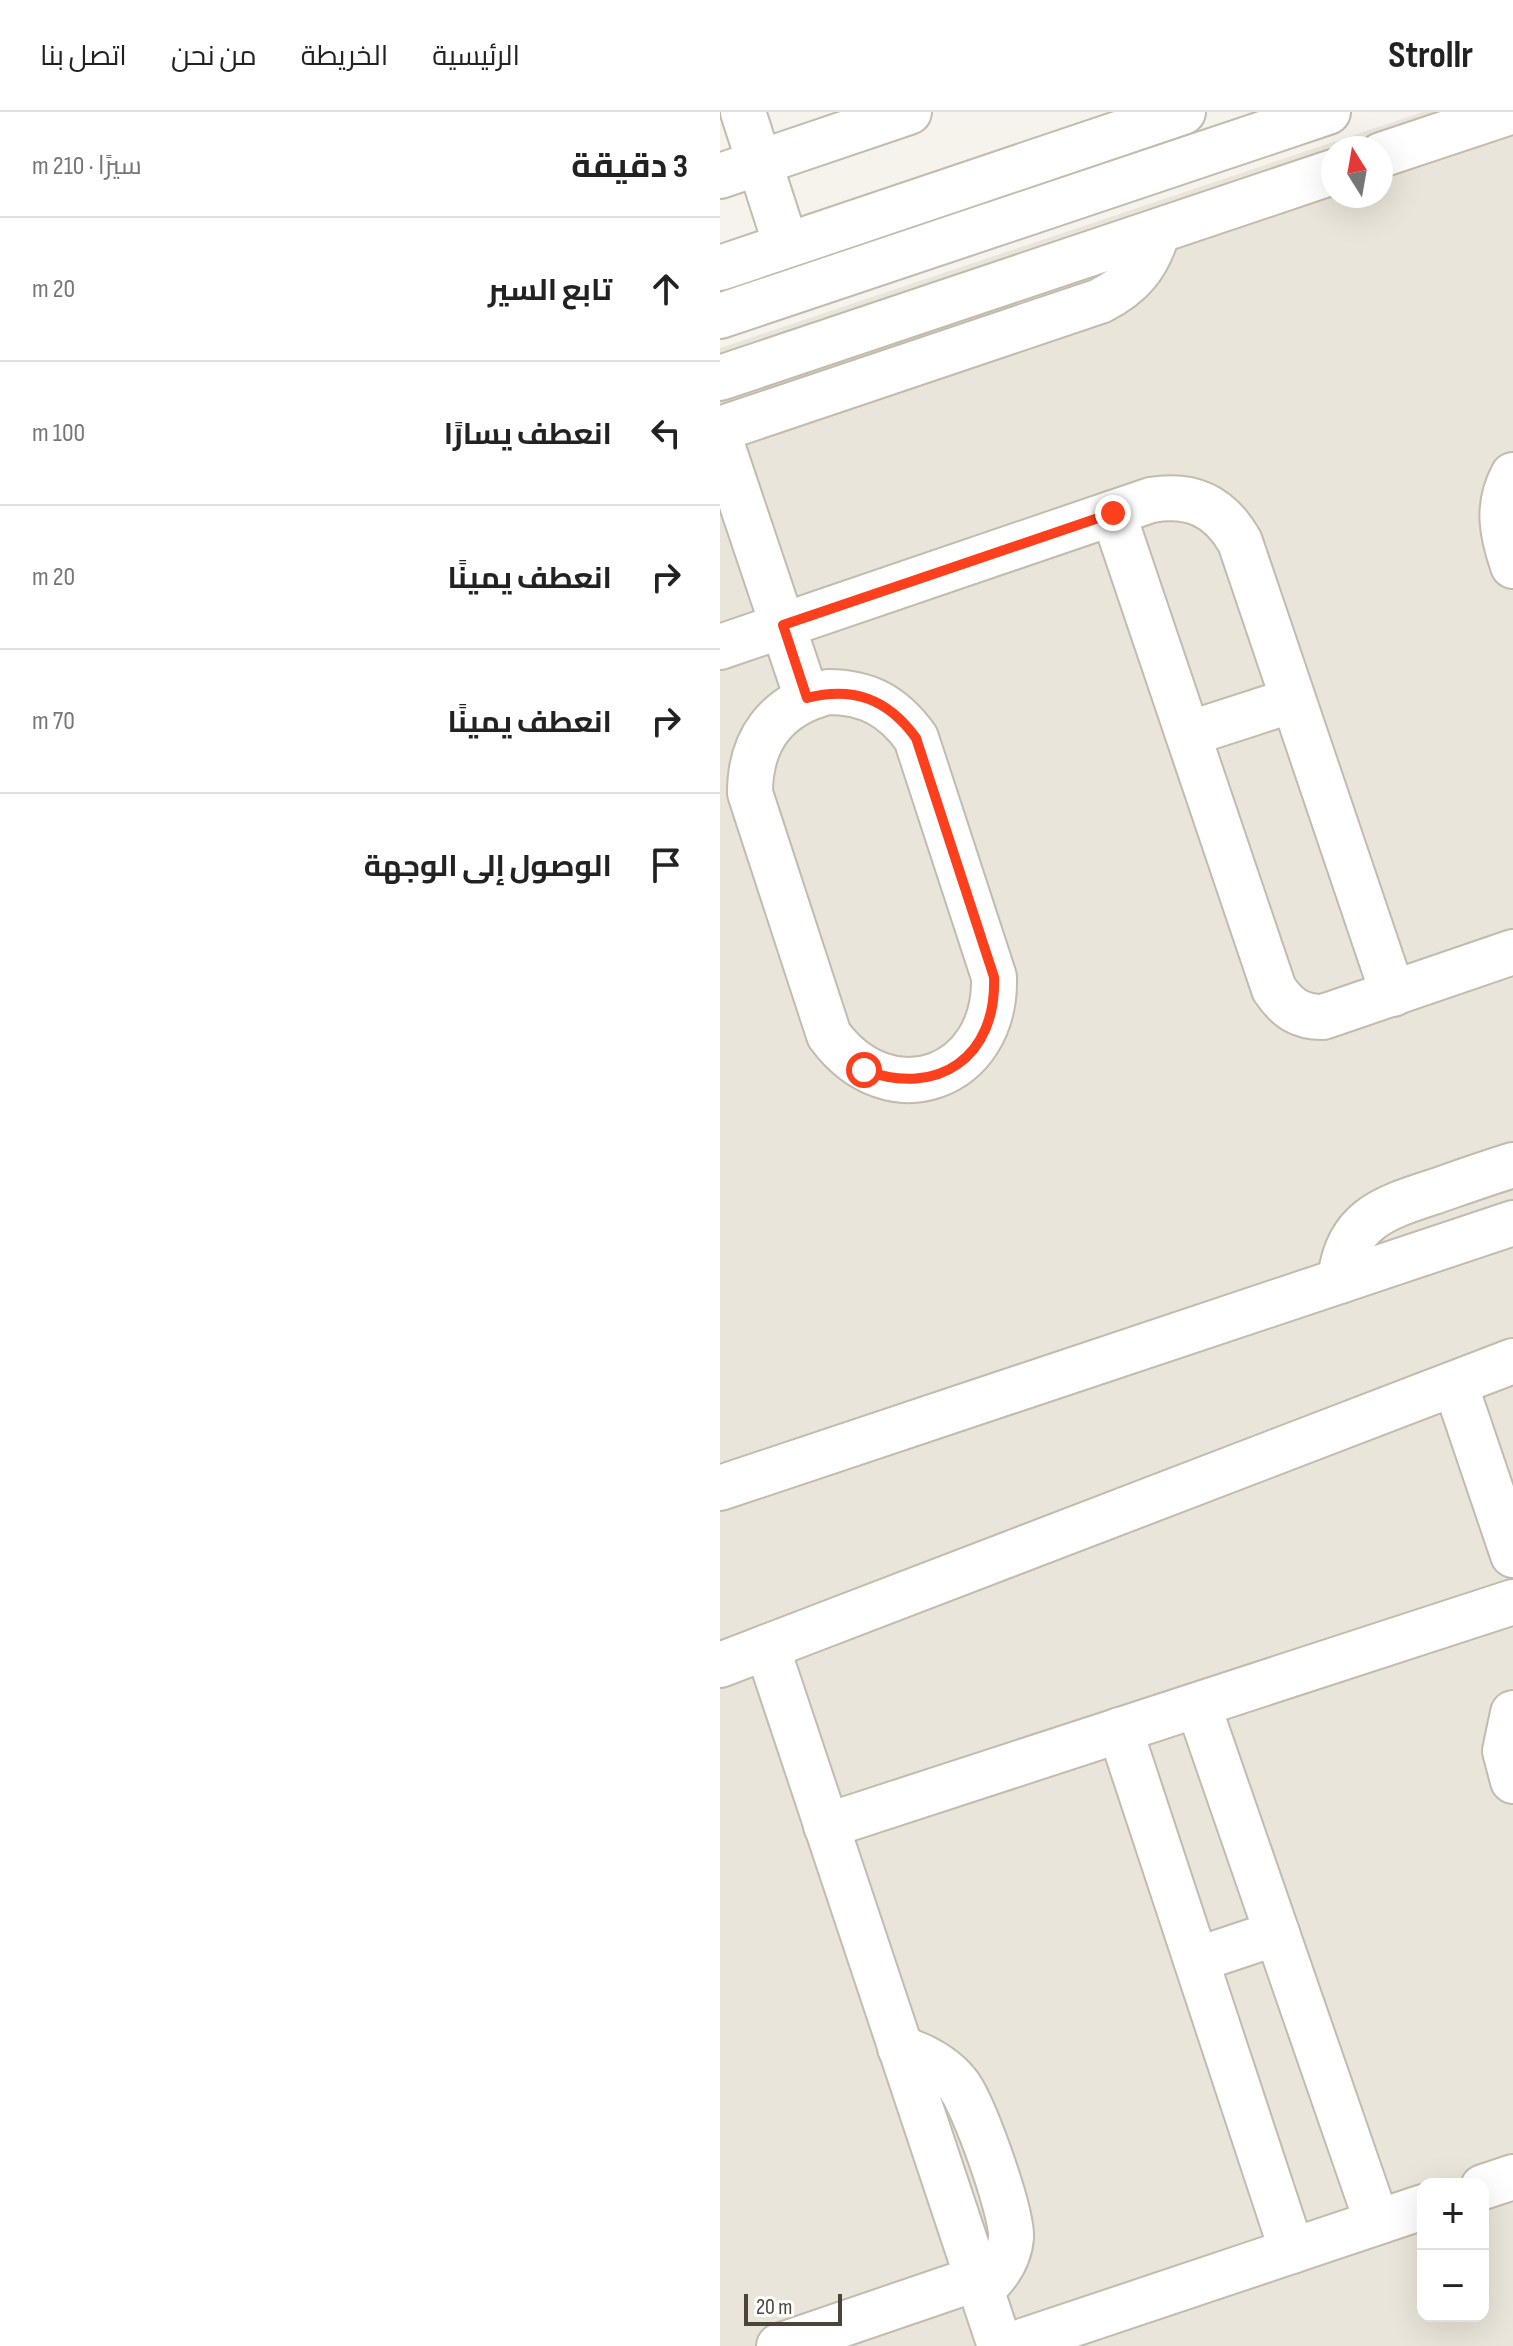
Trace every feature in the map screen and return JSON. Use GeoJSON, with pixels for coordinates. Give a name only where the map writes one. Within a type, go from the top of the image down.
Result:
{"type":"FeatureCollection","features":[{"type":"Feature","properties":{"kind":"street"},"geometry":{"type":"LineString","coordinates":[[743,112],[740,169],[786,245]]}},
{"type":"Feature","properties":{"kind":"street"},"geometry":{"type":"LineString","coordinates":[[740,169],[909,112]]}},
{"type":"Feature","properties":{"kind":"street"},"geometry":{"type":"LineString","coordinates":[[720,268],[1183,112]]}},
{"type":"Feature","properties":{"kind":"street"},"geometry":{"type":"LineString","coordinates":[[720,316],[1328,112]]}},
{"type":"Feature","properties":{"kind":"street"},"geometry":{"type":"LineString","coordinates":[[1393,151],[1510,112]]}},
{"type":"Feature","properties":{"kind":"street"},"geometry":{"type":"LineString","coordinates":[[720,378],[1321,176]]}},
{"type":"Feature","properties":{"kind":"street"},"geometry":{"type":"LineString","coordinates":[[720,429],[1100,301],[1124,287],[1144,266],[1158,231]]}},
{"type":"Feature","properties":{"kind":"street"},"geometry":{"type":"LineString","coordinates":[[720,439],[807,698]]}},
{"type":"Feature","properties":{"kind":"street"},"geometry":{"type":"LineString","coordinates":[[1513,475],[1501,513],[1503,538],[1513,566]]}},
{"type":"Feature","properties":{"kind":"street"},"geometry":{"type":"LineString","coordinates":[[720,647],[1113,513],[1169,497],[1203,504],[1225,520],[1240,542],[1393,994]]}},
{"type":"Feature","properties":{"kind":"street"},"geometry":{"type":"LineString","coordinates":[[1113,513],[1274,989],[1282,1002],[1308,1017],[1323,1017],[1513,952]]}},
{"type":"Feature","properties":{"kind":"street"},"geometry":{"type":"LineString","coordinates":[[848,692],[869,697],[888,707],[916,738],[994,977],[995,1001],[989,1025],[976,1047],[958,1064],[936,1076],[912,1080],[887,1079],[864,1070],[844,1055],[829,1035],[750,793],[750,769],[756,746],[769,726],[786,709],[807,698],[848,692]]}},
{"type":"Feature","properties":{"kind":"street"},"geometry":{"type":"LineString","coordinates":[[1188,734],[1293,700]]}},
{"type":"Feature","properties":{"kind":"street"},"geometry":{"type":"LineString","coordinates":[[1340,1281],[1347,1248],[1367,1220],[1381,1210],[1513,1165]]}},
{"type":"Feature","properties":{"kind":"street"},"geometry":{"type":"LineString","coordinates":[[723,1483],[1513,1223]]}},
{"type":"Feature","properties":{"kind":"street"},"geometry":{"type":"LineString","coordinates":[[720,1665],[1513,1361]]}},
{"type":"Feature","properties":{"kind":"street"},"geometry":{"type":"LineString","coordinates":[[1455,1384],[1513,1555]]}},
{"type":"Feature","properties":{"kind":"street"},"geometry":{"type":"LineString","coordinates":[[826,1826],[1513,1602]]}},
{"type":"Feature","properties":{"kind":"street"},"geometry":{"type":"LineString","coordinates":[[767,1647],[900,2048],[939,2066],[968,2098],[1010,2223],[1008,2253],[993,2280],[779,2346]]}},
{"type":"Feature","properties":{"kind":"street"},"geometry":{"type":"LineString","coordinates":[[1198,1705],[1377,2222]]}},
{"type":"Feature","properties":{"kind":"street"},"geometry":{"type":"LineString","coordinates":[[1513,1713],[1507,1727],[1505,1751],[1513,1781]]}},
{"type":"Feature","properties":{"kind":"street"},"geometry":{"type":"LineString","coordinates":[[1120,1730],[1292,2251]]}},
{"type":"Feature","properties":{"kind":"street"},"geometry":{"type":"LineString","coordinates":[[1196,1960],[1277,1933]]}},
{"type":"Feature","properties":{"kind":"street"},"geometry":{"type":"LineString","coordinates":[[1489,2185],[1513,2177]]}},
{"type":"Feature","properties":{"kind":"street"},"geometry":{"type":"LineString","coordinates":[[1008,2346],[1417,2209]]}},
{"type":"Feature","properties":{"kind":"street"},"geometry":{"type":"LineString","coordinates":[[980,2284],[1000,2346]]}},
{"type":"Feature","properties":{"kind":"shaded area"},"geometry":{"type":"Polygon","coordinates":[[[1423,112],[1513,112],[1513,2346],[720,2346],[720,348],[1321,146],[1321,208],[1393,208],[1393,136],[1352,136],[1423,112]]]}},
{"type":"Feature","properties":{"kind":"route"},"geometry":{"type":"LineString","coordinates":[[864,1070],[887,1079],[912,1080],[936,1076],[958,1064],[976,1047],[989,1025],[995,1001],[994,977],[916,738],[888,707],[869,697],[848,692],[828,692],[807,698],[783,625],[1113,513]]}}]}
